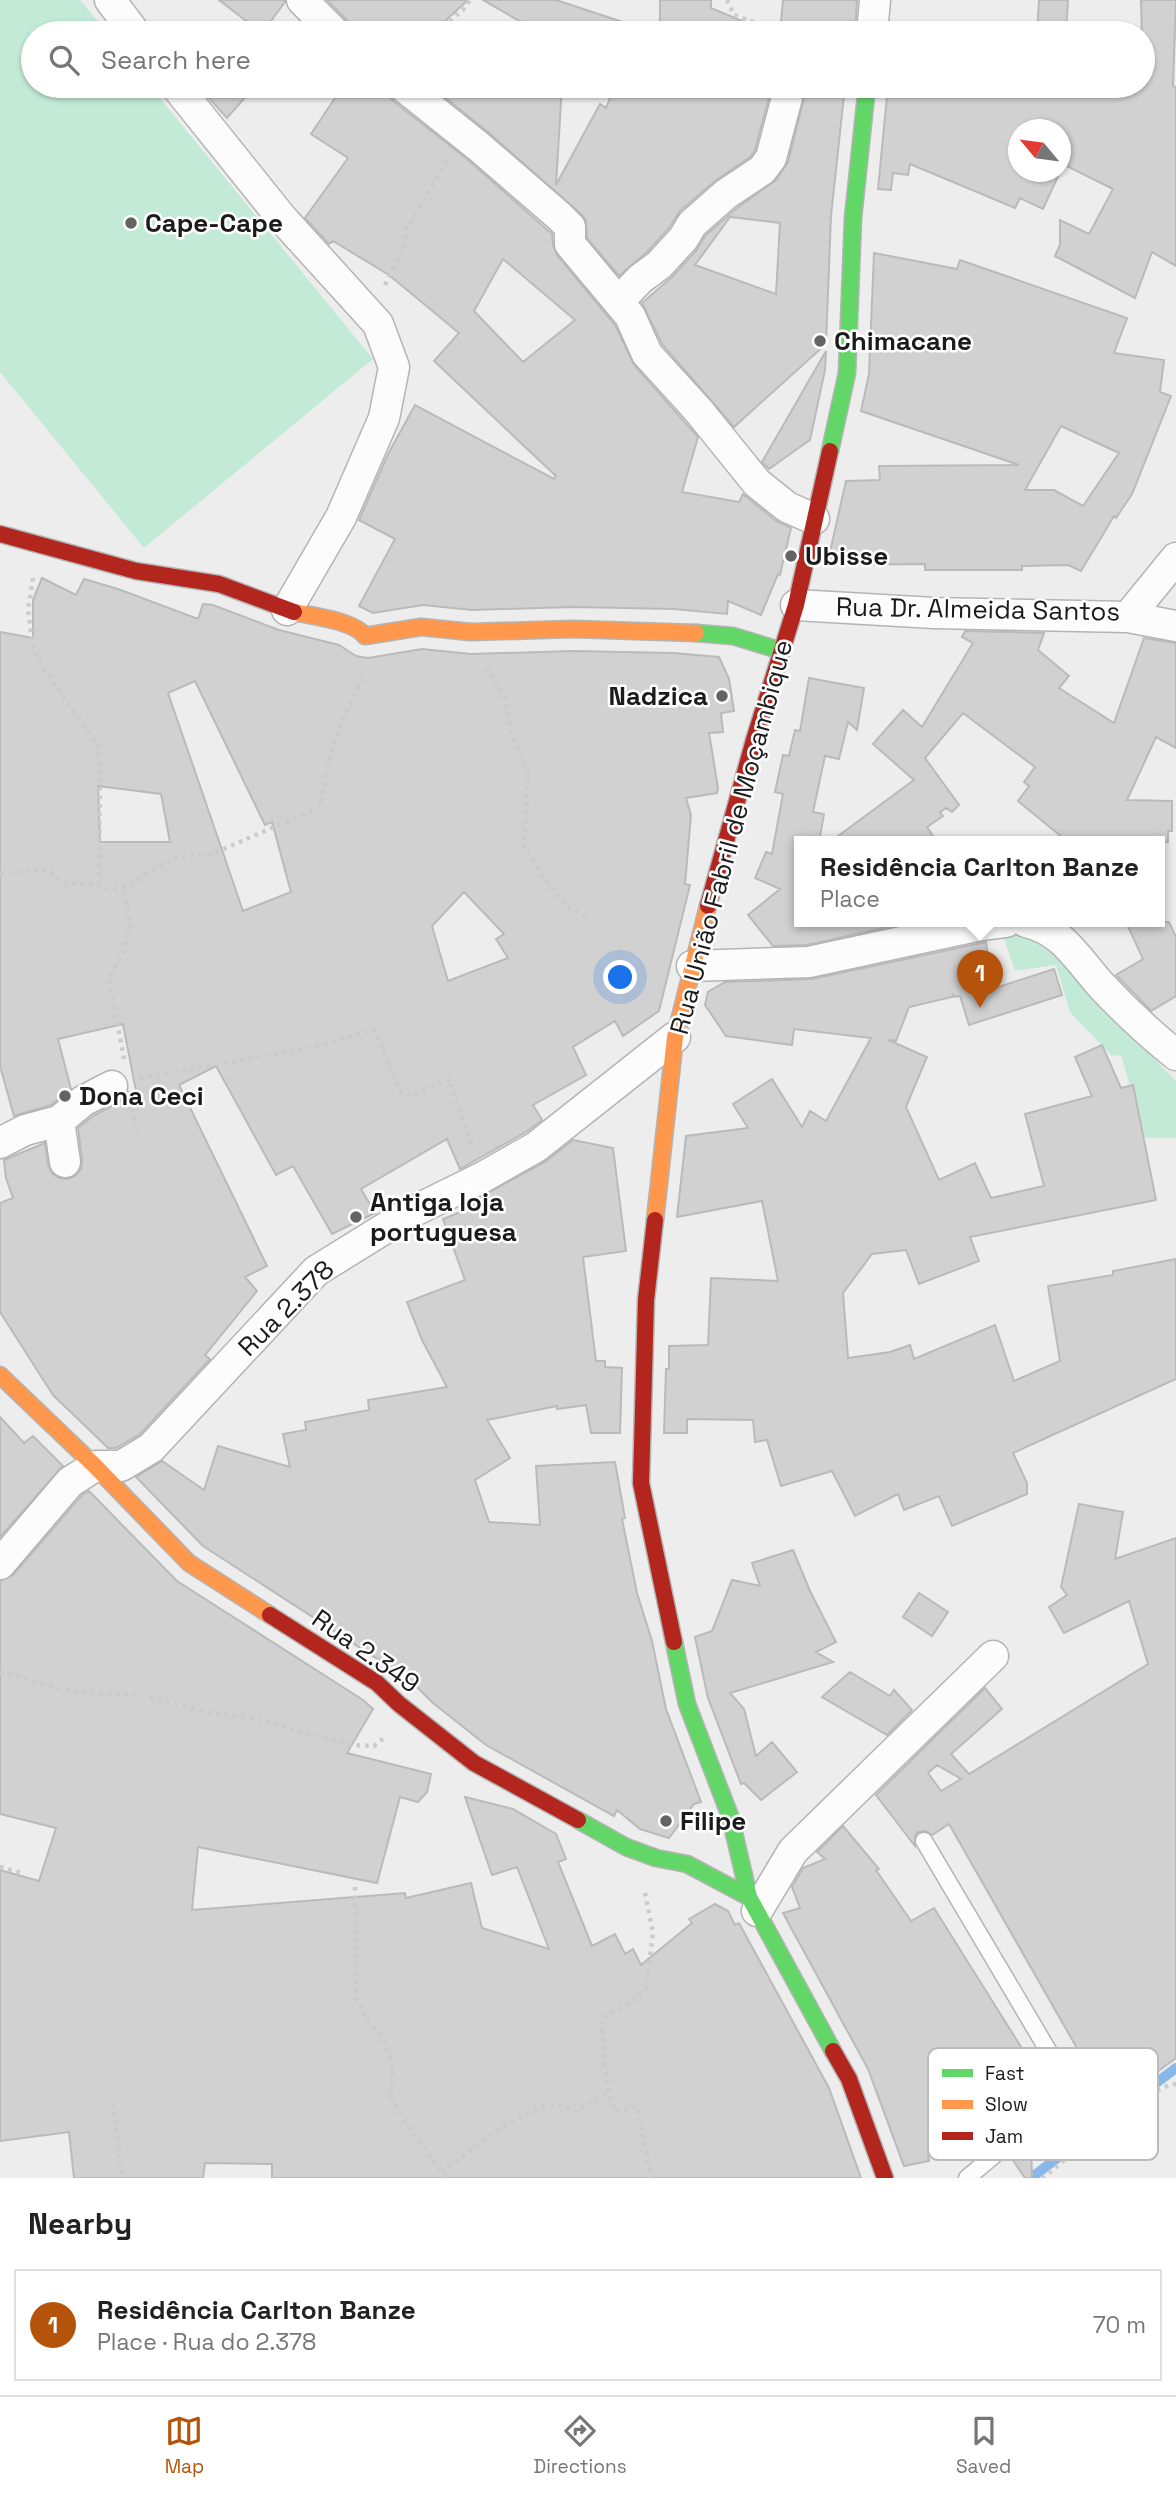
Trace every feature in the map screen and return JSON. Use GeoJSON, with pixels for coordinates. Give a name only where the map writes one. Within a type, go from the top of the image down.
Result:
{"type":"FeatureCollection","features":[{"type":"Feature","properties":{"kind":"street"},"geometry":{"type":"LineString","coordinates":[[110,0],[126,21]]}},
{"type":"Feature","properties":{"kind":"street"},"geometry":{"type":"LineString","coordinates":[[302,0],[323,21]]}},
{"type":"Feature","properties":{"kind":"street"},"geometry":{"type":"LineString","coordinates":[[873,21],[875,0]]}},
{"type":"Feature","properties":{"kind":"street"},"geometry":{"type":"LineString","coordinates":[[186,98],[281,217],[378,324],[394,367],[384,418],[341,517],[287,610]]}},
{"type":"Feature","properties":{"kind":"street"},"geometry":{"type":"LineString","coordinates":[[418,98],[463,133],[570,227],[570,244],[630,316],[646,354],[698,410],[757,483],[787,507],[814,519]]}},
{"type":"Feature","properties":{"kind":"street"},"geometry":{"type":"LineString","coordinates":[[619,301],[640,279],[659,265],[683,239],[692,224],[726,194],[762,170],[771,158],[787,98]]}},
{"type":"Feature","properties":{"kind":"street","name":"Rua União Fabril de Moçambique"},"geometry":{"type":"LineString","coordinates":[[866,98],[853,218],[847,373],[796,605],[754,740],[675,1037],[646,1300],[642,1483],[687,1704],[730,1816],[753,1904],[849,2079],[885,2178]]}},
{"type":"Feature","properties":{"kind":"street"},"geometry":{"type":"LineString","coordinates":[[0,534],[136,570],[219,584],[287,610],[346,624],[363,632],[365,636],[421,626],[471,632],[573,629],[674,631],[733,636],[782,651]]}},
{"type":"Feature","properties":{"kind":"street","name":"Rua Dr. Almeida Santos"},"geometry":{"type":"LineString","coordinates":[[796,605],[934,613],[1128,617],[1176,558]]}},
{"type":"Feature","properties":{"kind":"street"},"geometry":{"type":"LineString","coordinates":[[1128,617],[1176,626]]}},
{"type":"Feature","properties":{"kind":"street"},"geometry":{"type":"LineString","coordinates":[[692,966],[809,962],[971,927]]}},
{"type":"Feature","properties":{"kind":"street"},"geometry":{"type":"LineString","coordinates":[[1045,927],[1063,939],[1101,984],[1176,1055]]}},
{"type":"Feature","properties":{"kind":"street","name":"Rua 2.378"},"geometry":{"type":"LineString","coordinates":[[0,1564],[70,1482],[96,1466],[121,1466],[151,1448],[316,1271],[408,1214],[536,1147],[675,1037]]}},
{"type":"Feature","properties":{"kind":"street"},"geometry":{"type":"LineString","coordinates":[[0,1143],[25,1130],[59,1121],[83,1101],[120,1083]]}},
{"type":"Feature","properties":{"kind":"street"},"geometry":{"type":"LineString","coordinates":[[59,1121],[65,1162]]}},
{"type":"Feature","properties":{"kind":"street","name":"Rua 2.349"},"geometry":{"type":"LineString","coordinates":[[0,1375],[96,1466],[189,1563],[377,1683],[399,1704],[474,1763],[626,1847],[656,1858],[687,1864],[753,1904]]}},
{"type":"Feature","properties":{"kind":"street"},"geometry":{"type":"LineString","coordinates":[[753,1904],[793,1851],[993,1656]]}},
{"type":"Feature","properties":{"kind":"lane"},"geometry":{"type":"LineString","coordinates":[[924,1841],[1047,2048]]}},
{"type":"Feature","properties":{"kind":"lane"},"geometry":{"type":"LineString","coordinates":[[967,2178],[988,2160]]}},
{"type":"Feature","properties":{"kind":"path"},"geometry":{"type":"LineString","coordinates":[[450,21],[469,0]]}},
{"type":"Feature","properties":{"kind":"path"},"geometry":{"type":"LineString","coordinates":[[727,0],[734,15],[750,21]]}},
{"type":"Feature","properties":{"kind":"path"},"geometry":{"type":"LineString","coordinates":[[368,313],[405,245],[406,230],[463,133]]}},
{"type":"Feature","properties":{"kind":"path"},"geometry":{"type":"LineString","coordinates":[[37,542],[28,610],[33,647],[41,665],[98,746],[99,885]]}},
{"type":"Feature","properties":{"kind":"path"},"geometry":{"type":"LineString","coordinates":[[471,632],[482,660],[505,698],[512,735],[528,771],[524,847],[566,906],[588,917]]}},
{"type":"Feature","properties":{"kind":"path"},"geometry":{"type":"LineString","coordinates":[[0,873],[41,870],[51,872],[65,883],[99,885],[110,890],[122,888],[179,856],[209,855],[320,807],[332,750],[362,674],[365,636]]}},
{"type":"Feature","properties":{"kind":"path"},"geometry":{"type":"LineString","coordinates":[[122,888],[131,923],[124,953],[109,980],[120,1083],[139,1143]]}},
{"type":"Feature","properties":{"kind":"path"},"geometry":{"type":"LineString","coordinates":[[120,1083],[304,1049],[375,1030],[400,1092],[412,1096],[449,1079],[483,1177]]}},
{"type":"Feature","properties":{"kind":"path"},"geometry":{"type":"LineString","coordinates":[[0,1672],[73,1692],[140,1695],[206,1712],[256,1719],[351,1745],[374,1746],[390,1734]]}},
{"type":"Feature","properties":{"kind":"path"},"geometry":{"type":"LineString","coordinates":[[626,1847],[644,1886],[653,1933],[646,1987],[629,2004],[602,2017],[603,2057],[608,2092],[615,2112],[637,2106],[651,2178]]}},
{"type":"Feature","properties":{"kind":"path"},"geometry":{"type":"LineString","coordinates":[[0,1867],[22,1873]]}},
{"type":"Feature","properties":{"kind":"path"},"geometry":{"type":"LineString","coordinates":[[355,1887],[356,1997],[367,2020],[384,2039],[393,2069],[390,2096],[446,2178]]}},
{"type":"Feature","properties":{"kind":"path"},"geometry":{"type":"LineString","coordinates":[[1158,2090],[1165,2085],[1176,2084]]}},
{"type":"Feature","properties":{"kind":"path"},"geometry":{"type":"LineString","coordinates":[[442,2172],[496,2131],[535,2110],[559,2104],[575,2112],[608,2092]]}},
{"type":"Feature","properties":{"kind":"path"},"geometry":{"type":"LineString","coordinates":[[113,2103],[122,2178]]}},
{"type":"Feature","properties":{"kind":"path"},"geometry":{"type":"LineString","coordinates":[[1042,2178],[1064,2160]]}},
{"type":"Feature","properties":{"kind":"green space","name":"Cape-Cape"},"geometry":{"type":"Polygon","coordinates":[[[0,0],[80,0],[98,21],[21,21],[21,98],[160,98],[373,359],[144,548],[0,372],[0,0]]]}},
{"type":"Feature","properties":{"kind":"green space"},"geometry":{"type":"Polygon","coordinates":[[[1000,927],[1039,927],[1130,1034],[1176,1081],[1176,1138],[1145,1138],[1121,1055],[1112,1056],[1070,1012],[1056,965],[1015,971],[1000,927]]]}},
{"type":"Feature","properties":{"kind":"building"},"geometry":{"type":"Polygon","coordinates":[[[219,0],[285,0],[271,21],[246,21],[219,0]]]}},
{"type":"Feature","properties":{"kind":"building"},"geometry":{"type":"Polygon","coordinates":[[[327,0],[468,0],[445,21],[348,21],[327,0]]]}},
{"type":"Feature","properties":{"kind":"building"},"geometry":{"type":"Polygon","coordinates":[[[483,0],[556,0],[620,21],[519,21],[483,0]]]}},
{"type":"Feature","properties":{"kind":"building"},"geometry":{"type":"Polygon","coordinates":[[[660,0],[711,0],[711,8],[742,21],[660,21],[660,0]]]}},
{"type":"Feature","properties":{"kind":"building"},"geometry":{"type":"Polygon","coordinates":[[[783,0],[857,0],[856,21],[781,21],[783,0]]]}},
{"type":"Feature","properties":{"kind":"building"},"geometry":{"type":"Polygon","coordinates":[[[1039,0],[1068,0],[1067,21],[1038,21],[1039,0]]]}},
{"type":"Feature","properties":{"kind":"building"},"geometry":{"type":"Polygon","coordinates":[[[1141,0],[1176,0],[1173,86],[1176,87],[1176,266],[1152,252],[1135,298],[1055,256],[1060,245],[1060,220],[1089,234],[1113,189],[1071,168],[1071,119],[1008,119],[1008,182],[1055,182],[1043,209],[1020,198],[1015,208],[910,164],[908,175],[893,173],[891,190],[878,189],[887,98],[1155,98],[1155,21],[1141,21],[1141,0]]]}},
{"type":"Feature","properties":{"kind":"building"},"geometry":{"type":"Polygon","coordinates":[[[209,98],[244,98],[227,118],[209,98]]]}},
{"type":"Feature","properties":{"kind":"building"},"geometry":{"type":"Polygon","coordinates":[[[335,98],[391,98],[467,159],[552,234],[557,255],[615,325],[634,365],[698,437],[682,492],[739,502],[743,494],[776,521],[791,528],[780,575],[778,574],[761,615],[728,601],[727,614],[674,609],[573,607],[472,610],[423,605],[373,613],[359,606],[395,539],[359,520],[388,454],[415,405],[554,479],[556,476],[434,361],[459,333],[389,275],[333,241],[329,244],[305,218],[348,158],[311,134],[335,98]],[[503,259],[474,311],[523,362],[575,320],[503,259]]]}},
{"type":"Feature","properties":{"kind":"building"},"geometry":{"type":"Polygon","coordinates":[[[446,98],[561,98],[556,185],[600,104],[606,108],[610,98],[769,98],[755,150],[750,157],[715,181],[680,211],[647,252],[619,276],[587,238],[586,221],[582,215],[446,98]]]}},
{"type":"Feature","properties":{"kind":"building"},"geometry":{"type":"Polygon","coordinates":[[[804,98],[844,98],[831,216],[826,344],[734,427],[662,344],[642,303],[672,277],[696,251],[706,235],[776,180],[788,162],[804,98]],[[730,217],[695,265],[776,294],[780,223],[730,217]]]}},
{"type":"Feature","properties":{"kind":"building"},"geometry":{"type":"Polygon","coordinates":[[[874,253],[957,269],[960,260],[1127,318],[1114,353],[1164,360],[1160,392],[1171,396],[1132,494],[1116,518],[1114,516],[1081,571],[1068,565],[1022,566],[1022,570],[925,570],[925,564],[827,565],[846,481],[880,480],[879,466],[1019,465],[861,411],[869,374],[874,253]],[[1061,426],[1025,490],[1054,490],[1083,506],[1119,453],[1061,426]]]}},
{"type":"Feature","properties":{"kind":"building"},"geometry":{"type":"Polygon","coordinates":[[[826,351],[825,370],[810,440],[769,469],[762,462],[826,351]]]}},
{"type":"Feature","properties":{"kind":"building"},"geometry":{"type":"Polygon","coordinates":[[[42,578],[76,595],[84,579],[198,619],[203,604],[213,605],[279,630],[339,645],[356,656],[368,658],[422,649],[471,654],[573,651],[673,653],[719,657],[729,679],[734,711],[721,713],[723,732],[709,733],[717,793],[686,798],[691,815],[685,884],[690,885],[659,1011],[623,1036],[615,1021],[573,1047],[586,1075],[533,1105],[542,1120],[526,1132],[460,1169],[447,1139],[361,1189],[375,1213],[332,1234],[293,1166],[276,1175],[216,1066],[179,1085],[267,1266],[245,1277],[257,1291],[205,1355],[210,1359],[140,1434],[116,1448],[108,1448],[53,1395],[0,1312],[0,1203],[13,1198],[6,1178],[4,1160],[45,1143],[52,1173],[59,1178],[68,1179],[75,1176],[81,1169],[82,1160],[78,1128],[93,1116],[121,1101],[128,1092],[136,1091],[123,1024],[58,1039],[71,1089],[51,1105],[14,1116],[0,1066],[0,632],[33,638],[33,600],[42,578]],[[195,681],[168,693],[243,911],[291,892],[272,822],[265,825],[195,681]],[[98,786],[100,842],[170,842],[161,794],[98,786]],[[464,892],[432,926],[448,981],[508,958],[496,939],[504,934],[464,892]]]}},
{"type":"Feature","properties":{"kind":"building"},"geometry":{"type":"Polygon","coordinates":[[[965,631],[1044,633],[1038,650],[1069,676],[1059,688],[1114,723],[1144,638],[1176,643],[1176,748],[1156,737],[1127,800],[1172,801],[1172,831],[1168,831],[1168,842],[1165,842],[1165,836],[1061,836],[1018,801],[1029,786],[1024,782],[1035,767],[963,713],[925,758],[959,805],[952,812],[946,808],[940,812],[943,816],[927,827],[933,836],[838,836],[914,780],[873,744],[903,710],[922,727],[973,643],[962,637],[965,631]]]}},
{"type":"Feature","properties":{"kind":"building"},"geometry":{"type":"Polygon","coordinates":[[[809,678],[864,688],[857,730],[848,722],[839,759],[825,756],[813,812],[824,814],[820,836],[794,836],[794,927],[888,927],[807,945],[773,946],[748,915],[780,889],[755,878],[766,852],[772,854],[783,794],[775,792],[783,755],[789,756],[795,730],[800,731],[809,678]]]}},
{"type":"Feature","properties":{"kind":"building"},"geometry":{"type":"Polygon","coordinates":[[[1165,922],[1169,922],[1176,937],[1176,996],[1151,1011],[1116,975],[1143,959],[1128,927],[1165,927],[1165,922]]]}},
{"type":"Feature","properties":{"kind":"building"},"geometry":{"type":"Polygon","coordinates":[[[986,942],[992,989],[1054,969],[1062,995],[969,1025],[960,996],[953,995],[909,1007],[896,1041],[888,1040],[927,1057],[906,1107],[939,1180],[975,1163],[991,1198],[1044,1186],[1025,1114],[1092,1096],[1075,1057],[1102,1045],[1121,1088],[1133,1085],[1156,1200],[970,1237],[979,1261],[919,1284],[906,1250],[872,1254],[843,1293],[848,1358],[890,1352],[910,1345],[914,1359],[995,1325],[1014,1381],[1060,1361],[1048,1286],[1113,1275],[1113,1271],[1176,1259],[1176,1379],[1013,1453],[1027,1483],[1027,1494],[952,1526],[939,1496],[904,1510],[898,1494],[855,1516],[832,1471],[781,1486],[767,1440],[755,1442],[753,1420],[687,1419],[687,1433],[664,1433],[669,1346],[708,1345],[711,1278],[778,1281],[762,1201],[677,1217],[686,1136],[748,1128],[733,1104],[772,1079],[802,1127],[810,1111],[826,1121],[871,1038],[794,1029],[792,1045],[726,1036],[705,1005],[708,992],[725,982],[812,979],[986,942]]]}},
{"type":"Feature","properties":{"kind":"building"},"geometry":{"type":"Polygon","coordinates":[[[573,1140],[613,1148],[626,1251],[583,1257],[596,1361],[605,1361],[605,1367],[622,1368],[620,1433],[591,1433],[586,1405],[557,1409],[557,1406],[487,1420],[510,1458],[475,1480],[489,1522],[540,1525],[536,1466],[615,1462],[625,1518],[622,1519],[637,1593],[652,1641],[666,1709],[701,1802],[694,1804],[669,1838],[640,1829],[617,1810],[614,1816],[486,1745],[433,1703],[398,1668],[396,1671],[203,1546],[136,1477],[162,1461],[204,1490],[218,1446],[290,1467],[283,1434],[306,1430],[305,1422],[369,1410],[368,1400],[447,1387],[422,1340],[407,1302],[465,1280],[443,1219],[468,1209],[467,1204],[545,1162],[573,1140]]]}},
{"type":"Feature","properties":{"kind":"building"},"geometry":{"type":"Polygon","coordinates":[[[0,1417],[24,1443],[33,1436],[63,1466],[0,1537],[0,1417]]]}},
{"type":"Feature","properties":{"kind":"building"},"geometry":{"type":"Polygon","coordinates":[[[89,1491],[177,1581],[373,1709],[347,1753],[431,1774],[427,1792],[418,1802],[400,1797],[377,1883],[198,1847],[192,1910],[405,1893],[406,1898],[471,1883],[482,1928],[549,1949],[517,1867],[492,1875],[465,1797],[513,1809],[556,1834],[566,1859],[558,1862],[592,1946],[615,1934],[625,1954],[633,1949],[641,1965],[692,1923],[689,1919],[715,1904],[728,1911],[735,1925],[739,1923],[829,2088],[861,2178],[272,2178],[272,2164],[205,2163],[203,2178],[74,2178],[69,2132],[0,2141],[0,1870],[39,1881],[56,1828],[0,1814],[0,1581],[13,1575],[82,1495],[89,1491]]]}},
{"type":"Feature","properties":{"kind":"building"},"geometry":{"type":"Polygon","coordinates":[[[1079,1504],[1123,1512],[1115,1559],[1176,1538],[1176,2058],[1158,2071],[1158,2048],[1077,2048],[949,1824],[932,1835],[925,1831],[918,1832],[915,1846],[876,1795],[985,1688],[1002,1709],[951,1754],[969,1774],[1148,1664],[1129,1601],[1064,1633],[1049,1607],[1067,1595],[1061,1587],[1079,1504]],[[937,1765],[928,1773],[941,1791],[961,1779],[937,1765]]]}},
{"type":"Feature","properties":{"kind":"building"},"geometry":{"type":"Polygon","coordinates":[[[793,1550],[836,1642],[816,1652],[833,1662],[730,1693],[744,1709],[756,1756],[772,1742],[797,1772],[761,1800],[744,1783],[741,1784],[708,1698],[695,1637],[712,1631],[732,1580],[760,1586],[752,1563],[793,1550]]]}},
{"type":"Feature","properties":{"kind":"building"},"geometry":{"type":"Polygon","coordinates":[[[919,1593],[948,1612],[932,1636],[903,1617],[919,1593]]]}},
{"type":"Feature","properties":{"kind":"building"},"geometry":{"type":"Polygon","coordinates":[[[850,1672],[890,1696],[894,1690],[912,1710],[887,1735],[822,1697],[850,1672]]]}},
{"type":"Feature","properties":{"kind":"building"},"geometry":{"type":"Polygon","coordinates":[[[843,1826],[879,1869],[876,1870],[911,1921],[934,1908],[1022,2048],[928,2048],[929,2161],[904,2166],[868,2069],[783,1913],[800,1908],[792,1887],[803,1868],[825,1859],[817,1852],[843,1826]]]}},
{"type":"Feature","properties":{"kind":"building"},"geometry":{"type":"Polygon","coordinates":[[[1013,2160],[1032,2160],[1032,2178],[1025,2178],[1013,2160]]]}},
{"type":"Feature","properties":{"kind":"waterway"},"geometry":{"type":"LineString","coordinates":[[1158,2082],[1176,2068]]}},
{"type":"Feature","properties":{"kind":"waterway"},"geometry":{"type":"LineString","coordinates":[[1031,2178],[1055,2160]]}},
{"type":"Feature","properties":{"kind":"traffic: fast"},"geometry":{"type":"LineString","coordinates":[[830,451],[847,373],[853,218],[866,98]]}},
{"type":"Feature","properties":{"kind":"traffic: fast"},"geometry":{"type":"LineString","coordinates":[[696,633],[733,636],[782,651]]}},
{"type":"Feature","properties":{"kind":"traffic: fast"},"geometry":{"type":"LineString","coordinates":[[674,1642],[687,1704],[730,1816],[749,1897],[833,2051]]}},
{"type":"Feature","properties":{"kind":"traffic: fast"},"geometry":{"type":"LineString","coordinates":[[578,1820],[626,1847],[656,1858],[687,1864],[749,1897]]}},
{"type":"Feature","properties":{"kind":"traffic: slow"},"geometry":{"type":"LineString","coordinates":[[294,612],[352,626],[365,636],[421,627],[471,632],[573,629],[696,633]]}},
{"type":"Feature","properties":{"kind":"traffic: slow"},"geometry":{"type":"LineString","coordinates":[[655,1220],[675,1037],[708,906]]}},
{"type":"Feature","properties":{"kind":"traffic: slow"},"geometry":{"type":"LineString","coordinates":[[0,1375],[95,1466],[189,1563],[270,1615]]}},
{"type":"Feature","properties":{"kind":"traffic: jam"},"geometry":{"type":"LineString","coordinates":[[708,906],[754,740],[796,605],[830,451]]}},
{"type":"Feature","properties":{"kind":"traffic: jam"},"geometry":{"type":"LineString","coordinates":[[0,534],[136,571],[219,584],[294,612]]}},
{"type":"Feature","properties":{"kind":"traffic: jam"},"geometry":{"type":"LineString","coordinates":[[655,1220],[646,1300],[641,1483],[674,1642]]}},
{"type":"Feature","properties":{"kind":"traffic: jam"},"geometry":{"type":"LineString","coordinates":[[270,1615],[377,1683],[399,1704],[474,1763],[578,1820]]}},
{"type":"Feature","properties":{"kind":"traffic: jam"},"geometry":{"type":"LineString","coordinates":[[833,2051],[849,2079],[885,2178]]}},
{"type":"Feature","properties":{"kind":"place","name":"Cape-Cape"},"geometry":{"type":"Point","coordinates":[131,223]}},
{"type":"Feature","properties":{"kind":"place","name":"Chimacane"},"geometry":{"type":"Point","coordinates":[820,341]}},
{"type":"Feature","properties":{"kind":"place","name":"Ubisse"},"geometry":{"type":"Point","coordinates":[791,556]}},
{"type":"Feature","properties":{"kind":"place","name":"Nadzica"},"geometry":{"type":"Point","coordinates":[722,696]}},
{"type":"Feature","properties":{"kind":"place","name":"Residência Carlton Banze"},"geometry":{"type":"Point","coordinates":[980,1008]}},
{"type":"Feature","properties":{"kind":"place","name":"Dona Ceci"},"geometry":{"type":"Point","coordinates":[65,1096]}},
{"type":"Feature","properties":{"kind":"place","name":"Antiga loja portuguesa"},"geometry":{"type":"Point","coordinates":[356,1217]}},
{"type":"Feature","properties":{"kind":"place","name":"Filipe"},"geometry":{"type":"Point","coordinates":[666,1821]}}]}
